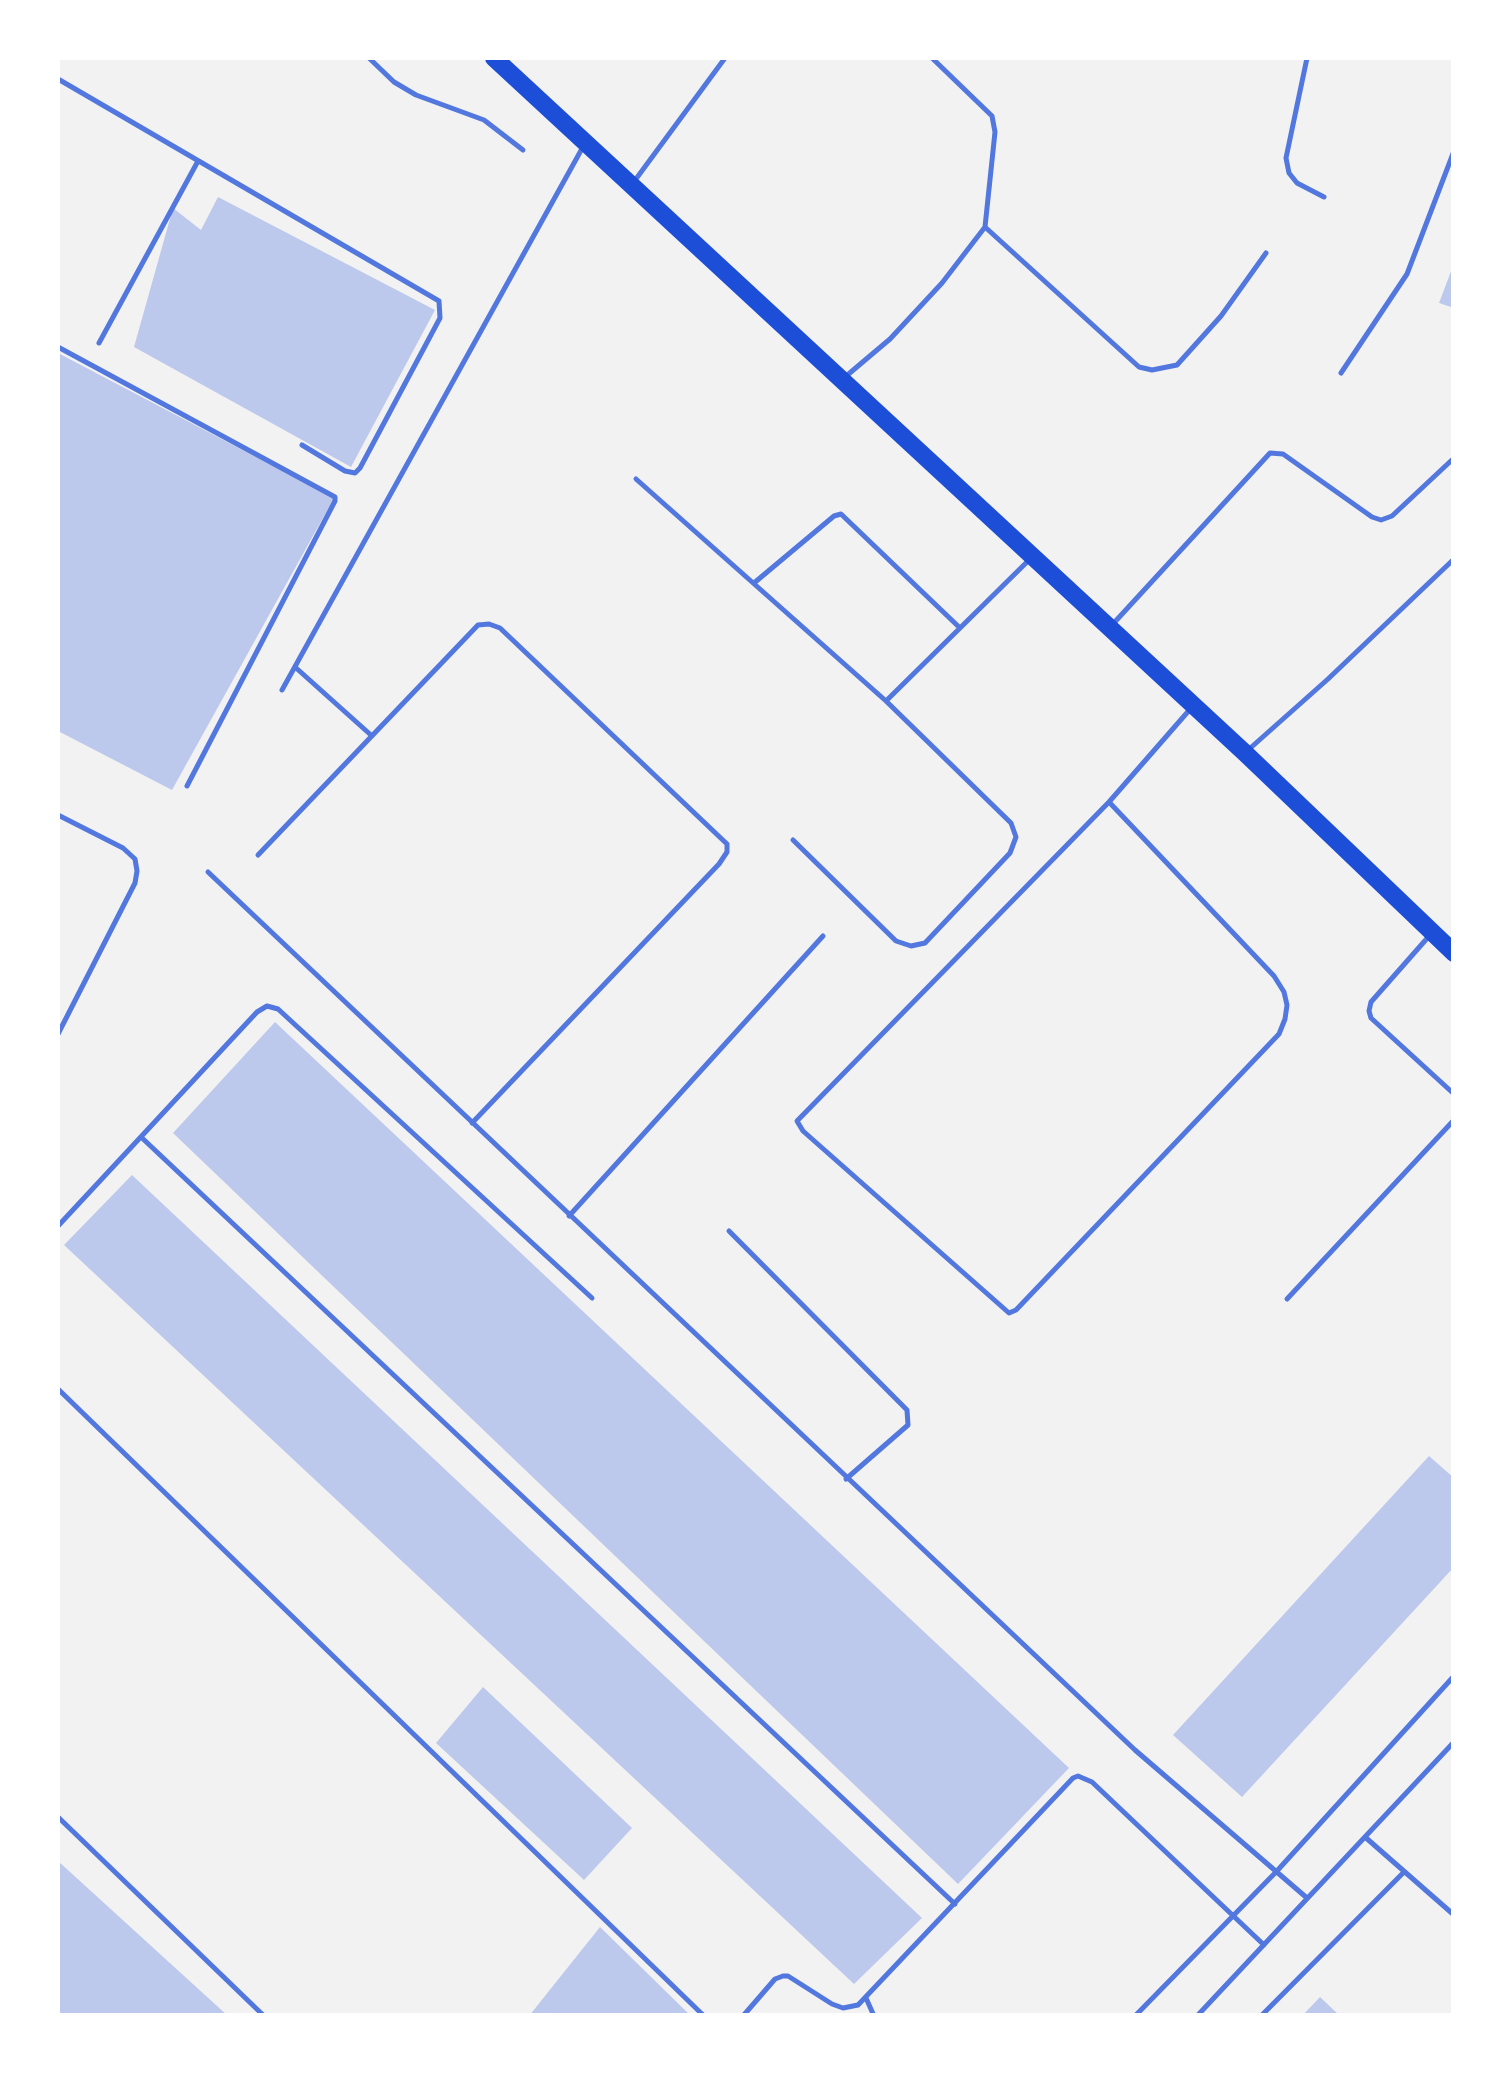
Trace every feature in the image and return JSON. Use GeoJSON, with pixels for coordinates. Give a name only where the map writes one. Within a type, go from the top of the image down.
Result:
{"type":"FeatureCollection","features":[{"type":"Feature","properties":{"kind":"highway"},"geometry":{"type":"LineString","coordinates":[[494,58],[1246,752],[1454,953]]}},
{"type":"Feature","properties":{"kind":"lane"},"geometry":{"type":"LineString","coordinates":[[370,58],[394,82],[416,95],[484,120],[523,150]]}},
{"type":"Feature","properties":{"kind":"lane"},"geometry":{"type":"LineString","coordinates":[[632,185],[725,58]]}},
{"type":"Feature","properties":{"kind":"lane"},"geometry":{"type":"LineString","coordinates":[[842,381],[890,339],[942,283],[985,227],[995,132],[992,116],[932,58]]}},
{"type":"Feature","properties":{"kind":"lane"},"geometry":{"type":"LineString","coordinates":[[1307,58],[1286,158],[1296,184],[1324,197]]}},
{"type":"Feature","properties":{"kind":"lane"},"geometry":{"type":"LineString","coordinates":[[58,78],[440,301],[440,318],[360,468],[354,473],[346,471],[302,445]]}},
{"type":"Feature","properties":{"kind":"lane"},"geometry":{"type":"LineString","coordinates":[[282,690],[585,142]]}},
{"type":"Feature","properties":{"kind":"lane"},"geometry":{"type":"LineString","coordinates":[[1340,373],[1407,274],[1453,155]]}},
{"type":"Feature","properties":{"kind":"lane"},"geometry":{"type":"LineString","coordinates":[[100,343],[198,161]]}},
{"type":"Feature","properties":{"kind":"lane"},"geometry":{"type":"LineString","coordinates":[[985,227],[1139,366],[1152,370],[1177,364],[1221,316],[1266,253]]}},
{"type":"Feature","properties":{"kind":"lane"},"geometry":{"type":"LineString","coordinates":[[58,347],[335,496],[187,786]]}},
{"type":"Feature","properties":{"kind":"lane"},"geometry":{"type":"LineString","coordinates":[[1109,628],[1270,453],[1283,454],[1381,520],[1392,516],[1454,458]]}},
{"type":"Feature","properties":{"kind":"lane"},"geometry":{"type":"LineString","coordinates":[[636,479],[886,701],[1011,823],[1016,837],[1010,853],[925,943],[911,946],[896,941],[793,840]]}},
{"type":"Feature","properties":{"kind":"lane"},"geometry":{"type":"LineString","coordinates":[[754,584],[841,514],[960,628]]}},
{"type":"Feature","properties":{"kind":"lane"},"geometry":{"type":"LineString","coordinates":[[886,701],[1032,556]]}},
{"type":"Feature","properties":{"kind":"lane"},"geometry":{"type":"LineString","coordinates":[[1246,752],[1328,680],[1454,558]]}},
{"type":"Feature","properties":{"kind":"lane"},"geometry":{"type":"LineString","coordinates":[[258,856],[478,626],[489,624],[500,628],[715,829],[729,848],[719,864],[472,1123]]}},
{"type":"Feature","properties":{"kind":"lane"},"geometry":{"type":"LineString","coordinates":[[295,668],[372,736]]}},
{"type":"Feature","properties":{"kind":"lane"},"geometry":{"type":"LineString","coordinates":[[1108,802],[1274,976],[1284,992],[1285,1019],[1279,1034],[1009,1313],[796,1121],[1108,802],[1194,705]]}},
{"type":"Feature","properties":{"kind":"lane"},"geometry":{"type":"LineString","coordinates":[[58,815],[123,848],[135,859],[138,871],[58,1034]]}},
{"type":"Feature","properties":{"kind":"lane"},"geometry":{"type":"LineString","coordinates":[[208,872],[1135,1750],[1308,1898]]}},
{"type":"Feature","properties":{"kind":"lane"},"geometry":{"type":"LineString","coordinates":[[1432,932],[1371,1002],[1369,1010],[1371,1018],[1454,1094]]}},
{"type":"Feature","properties":{"kind":"lane"},"geometry":{"type":"LineString","coordinates":[[569,1216],[822,936]]}},
{"type":"Feature","properties":{"kind":"lane"},"geometry":{"type":"LineString","coordinates":[[58,1226],[256,1012],[267,1006],[278,1010],[592,1298]]}},
{"type":"Feature","properties":{"kind":"lane"},"geometry":{"type":"LineString","coordinates":[[1287,1299],[1454,1120]]}},
{"type":"Feature","properties":{"kind":"lane"},"geometry":{"type":"LineString","coordinates":[[140,1137],[954,1904]]}},
{"type":"Feature","properties":{"kind":"lane"},"geometry":{"type":"LineString","coordinates":[[730,1231],[908,1410],[908,1426],[846,1479]]}},
{"type":"Feature","properties":{"kind":"lane"},"geometry":{"type":"LineString","coordinates":[[58,1389],[704,2016]]}},
{"type":"Feature","properties":{"kind":"lane"},"geometry":{"type":"LineString","coordinates":[[1135,2016],[1276,1872],[1454,1676]]}},
{"type":"Feature","properties":{"kind":"lane"},"geometry":{"type":"LineString","coordinates":[[1198,2016],[1454,1742]]}},
{"type":"Feature","properties":{"kind":"lane"},"geometry":{"type":"LineString","coordinates":[[743,2016],[775,1979],[783,1976],[843,2008],[858,2005],[1078,1776],[1092,1782],[1264,1945]]}},
{"type":"Feature","properties":{"kind":"lane"},"geometry":{"type":"LineString","coordinates":[[58,1816],[264,2016]]}},
{"type":"Feature","properties":{"kind":"lane"},"geometry":{"type":"LineString","coordinates":[[1365,1838],[1454,1916]]}},
{"type":"Feature","properties":{"kind":"lane"},"geometry":{"type":"LineString","coordinates":[[1261,2016],[1404,1872]]}},
{"type":"Feature","properties":{"kind":"lane"},"geometry":{"type":"LineString","coordinates":[[866,1998],[874,2016]]}},
{"type":"Feature","properties":{"kind":"building"},"geometry":{"type":"Polygon","coordinates":[[[218,197],[435,310],[351,467],[134,347],[173,208],[201,230],[218,197]]]}},
{"type":"Feature","properties":{"kind":"building"},"geometry":{"type":"Polygon","coordinates":[[[1454,266],[1454,308],[1439,303],[1454,266]]]}},
{"type":"Feature","properties":{"kind":"building"},"geometry":{"type":"Polygon","coordinates":[[[58,353],[334,498],[172,790],[58,731],[58,353]]]}},
{"type":"Feature","properties":{"kind":"building"},"geometry":{"type":"Polygon","coordinates":[[[275,1022],[1069,1768],[958,1884],[173,1133],[275,1022]]]}},
{"type":"Feature","properties":{"kind":"building"},"geometry":{"type":"Polygon","coordinates":[[[132,1175],[922,1918],[854,1984],[64,1245],[132,1175]]]}},
{"type":"Feature","properties":{"kind":"building"},"geometry":{"type":"Polygon","coordinates":[[[1429,1456],[1454,1478],[1454,1567],[1242,1797],[1173,1735],[1429,1456]]]}},
{"type":"Feature","properties":{"kind":"building"},"geometry":{"type":"Polygon","coordinates":[[[483,1687],[632,1828],[584,1880],[436,1743],[483,1687]]]}},
{"type":"Feature","properties":{"kind":"building"},"geometry":{"type":"Polygon","coordinates":[[[58,1861],[228,2016],[58,2016],[58,1861]]]}},
{"type":"Feature","properties":{"kind":"building"},"geometry":{"type":"Polygon","coordinates":[[[600,1927],[691,2016],[529,2016],[600,1927]]]}},
{"type":"Feature","properties":{"kind":"building"},"geometry":{"type":"Polygon","coordinates":[[[1320,1997],[1340,2016],[1302,2016],[1320,1997]]]}}]}
